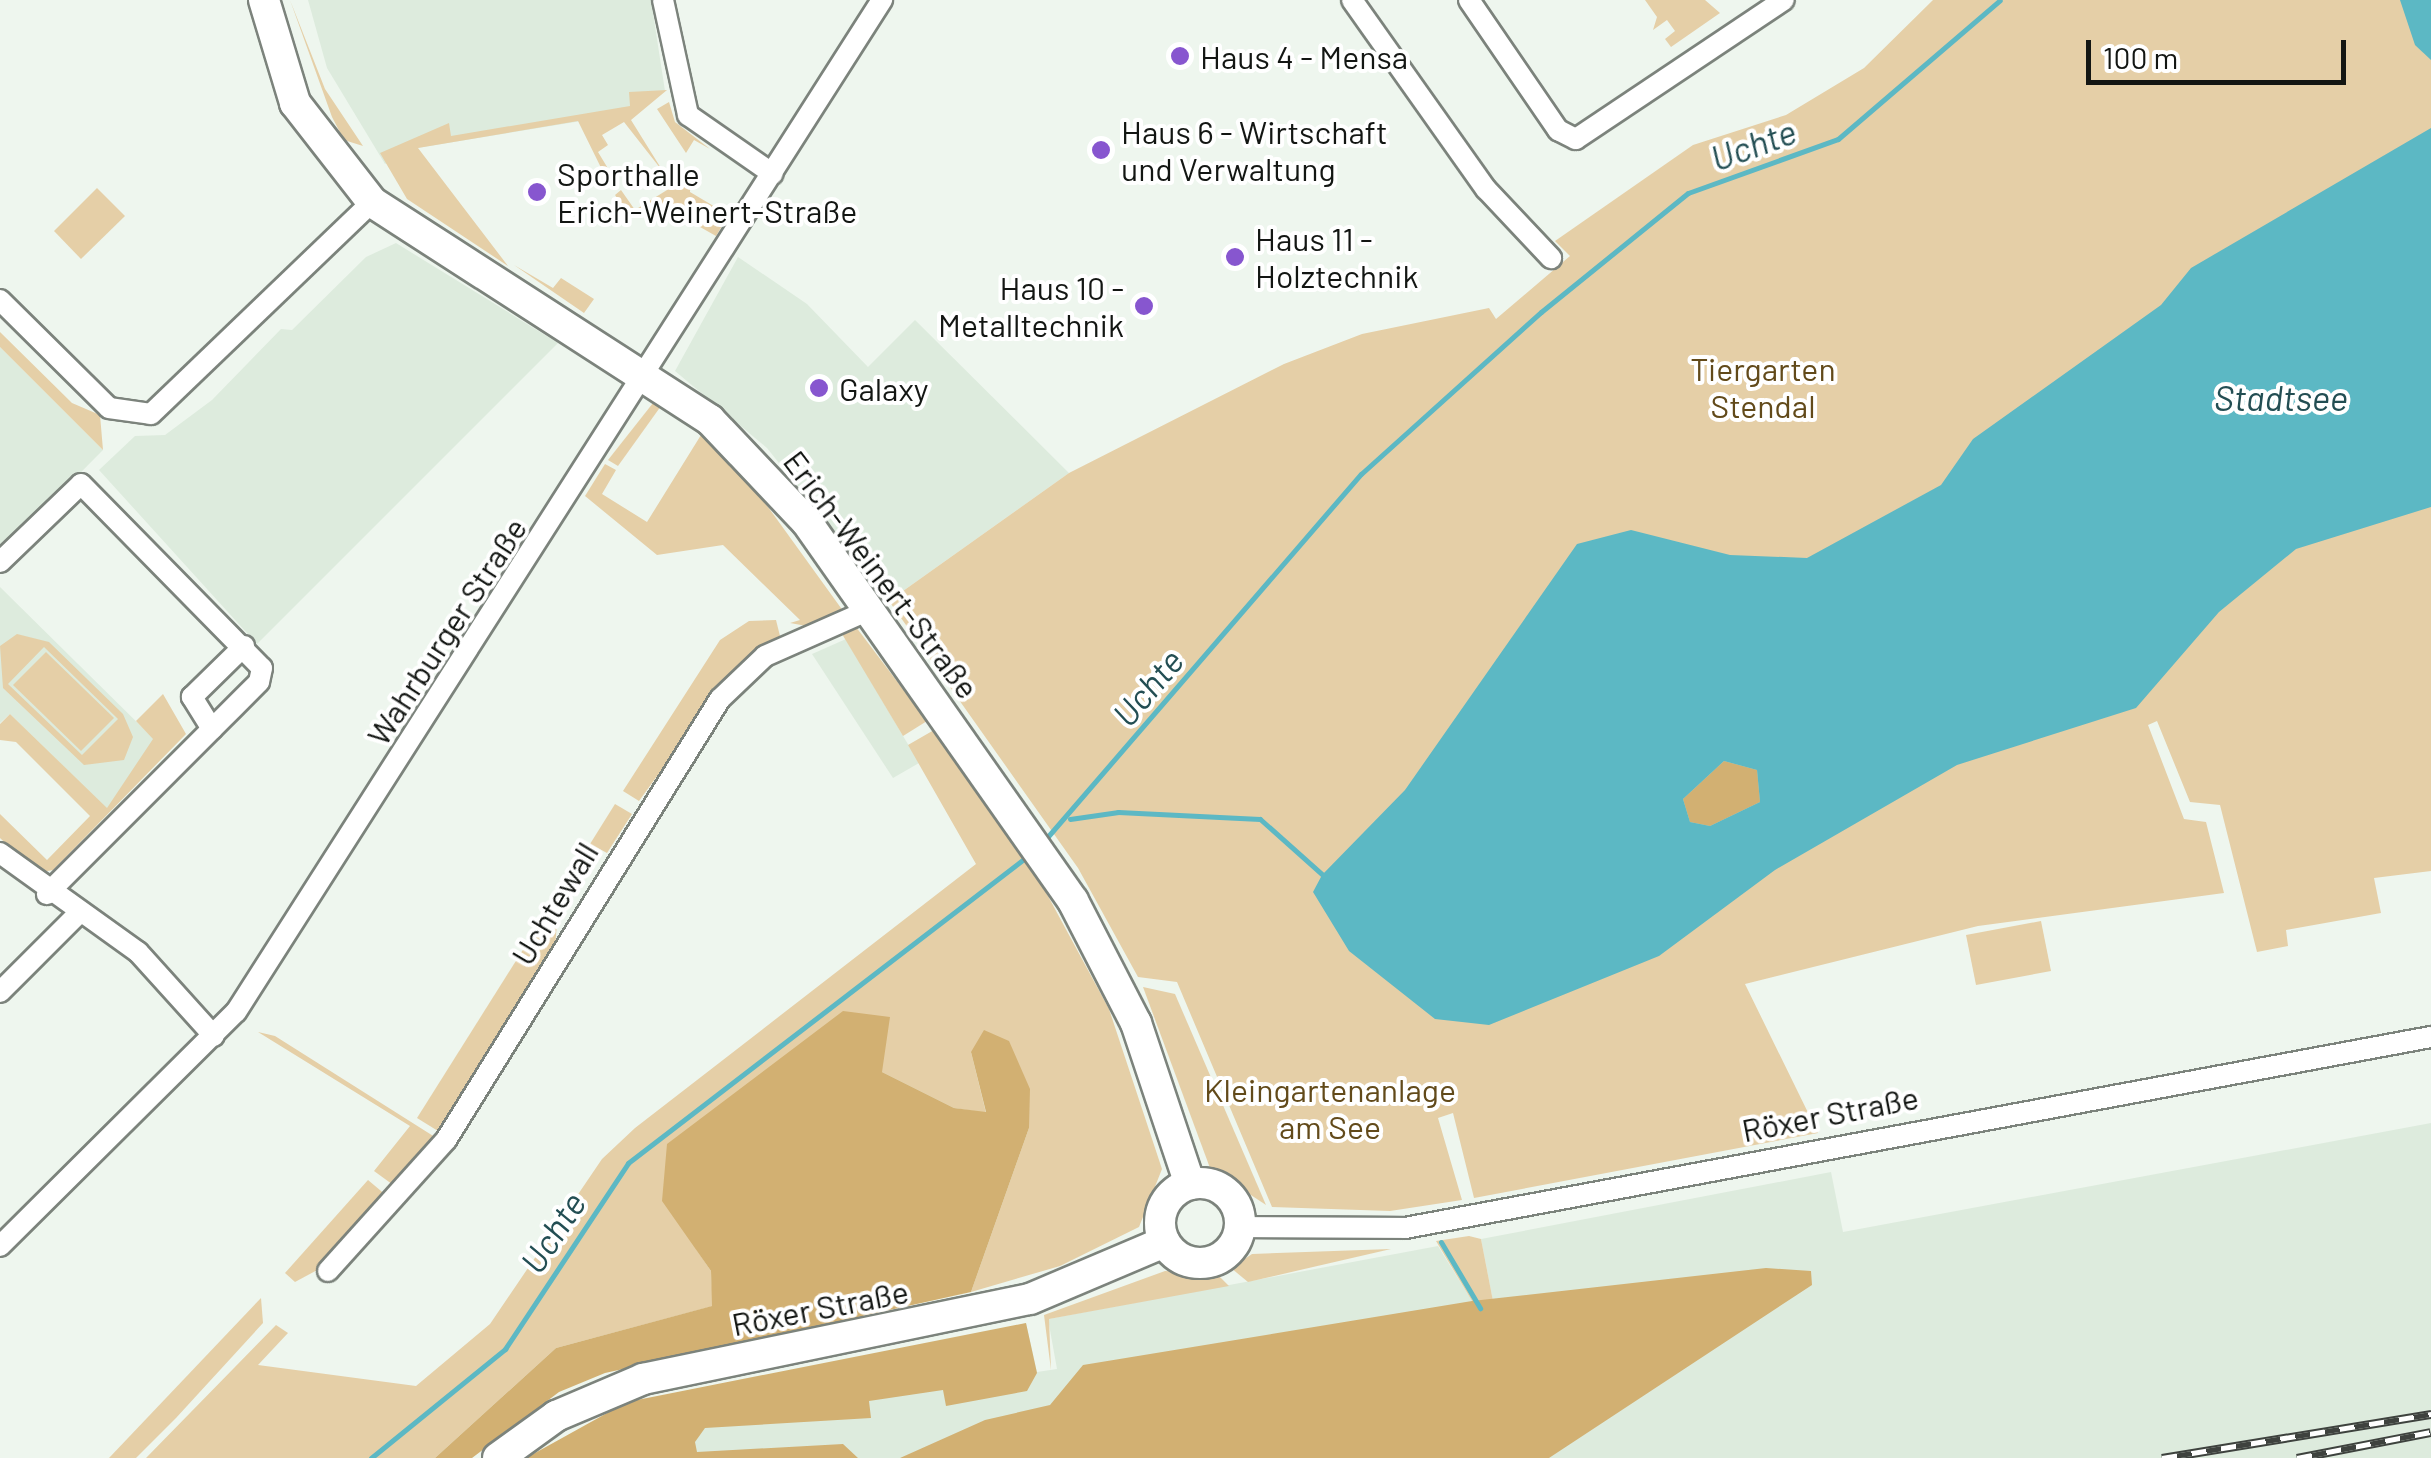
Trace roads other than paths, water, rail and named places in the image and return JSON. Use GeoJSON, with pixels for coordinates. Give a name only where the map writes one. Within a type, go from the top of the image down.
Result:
{"type":"FeatureCollection","features":[{"type":"Feature","properties":{"kind":"street","name":"Erich-Weinert-Straße"},"geometry":{"type":"LineString","coordinates":[[264,0],[296,103],[372,202],[645,375],[755,461],[1045,857],[1136,1024],[1190,1184]]}},
{"type":"Feature","properties":{"kind":"street"},"geometry":{"type":"LineString","coordinates":[[663,0],[682,105],[773,174]]}},
{"type":"Feature","properties":{"kind":"street","name":"Wahrburger Straße"},"geometry":{"type":"LineString","coordinates":[[0,1246],[214,1036],[645,375],[882,0]]}},
{"type":"Feature","properties":{"kind":"street"},"geometry":{"type":"LineString","coordinates":[[1352,0],[1486,189],[1551,258]]}},
{"type":"Feature","properties":{"kind":"street"},"geometry":{"type":"LineString","coordinates":[[1469,0],[1558,130],[1576,139],[1784,0]]}},
{"type":"Feature","properties":{"kind":"street"},"geometry":{"type":"LineString","coordinates":[[0,300],[108,408],[151,414],[372,202]]}},
{"type":"Feature","properties":{"kind":"street"},"geometry":{"type":"LineString","coordinates":[[0,562],[81,484],[244,646],[262,674],[47,894]]}},
{"type":"Feature","properties":{"kind":"street","name":"Uchtewall"},"geometry":{"type":"LineString","coordinates":[[328,1271],[446,1140],[720,699],[765,656],[866,611]]}},
{"type":"Feature","properties":{"kind":"street"},"geometry":{"type":"LineString","coordinates":[[212,729],[192,697],[244,646]]}},
{"type":"Feature","properties":{"kind":"street"},"geometry":{"type":"LineString","coordinates":[[0,853],[47,894],[138,952],[214,1036]]}},
{"type":"Feature","properties":{"kind":"street"},"geometry":{"type":"LineString","coordinates":[[0,992],[78,914]]}},
{"type":"Feature","properties":{"kind":"street","name":"Röxer Straße"},"geometry":{"type":"LineString","coordinates":[[1240,1228],[1405,1228],[2431,1037]]}},
{"type":"Feature","properties":{"kind":"street"},"geometry":{"type":"LineString","coordinates":[[1190,1184],[1226,1192],[1240,1228],[1232,1247],[1208,1262],[1179,1258],[1164,1242],[1163,1206],[1190,1184]]}},
{"type":"Feature","properties":{"kind":"street","name":"Röxer Straße"},"geometry":{"type":"LineString","coordinates":[[498,1458],[556,1416],[622,1385],[1030,1299],[1164,1242]]}},
{"type":"Feature","properties":{"kind":"water"},"geometry":{"type":"Polygon","coordinates":[[[2400,0],[2431,0],[2431,60],[2415,45],[2400,0]]]}},
{"type":"Feature","properties":{"kind":"water","name":"Stadtsee"},"geometry":{"type":"Polygon","coordinates":[[[2431,128],[2431,507],[2296,549],[2219,612],[2136,708],[1957,765],[1775,870],[1659,956],[1489,1025],[1435,1019],[1349,951],[1313,892],[1322,875],[1405,790],[1577,544],[1631,530],[1730,555],[1807,558],[1941,485],[1973,439],[2161,305],[2191,268],[2431,128]],[[1724,761],[1683,799],[1690,822],[1710,826],[1760,802],[1757,770],[1724,761]]]}},
{"type":"Feature","properties":{"kind":"waterway","name":"Uchte"},"geometry":{"type":"LineString","coordinates":[[1044,841],[1361,474],[1541,312],[1688,193],[1838,139],[2000,0]]}},
{"type":"Feature","properties":{"kind":"waterway"},"geometry":{"type":"LineString","coordinates":[[1070,819],[1118,812],[1260,819],[1325,877]]}},
{"type":"Feature","properties":{"kind":"waterway","name":"Uchte"},"geometry":{"type":"LineString","coordinates":[[371,1458],[505,1349],[628,1163],[1029,855]]}},
{"type":"Feature","properties":{"kind":"waterway"},"geometry":{"type":"LineString","coordinates":[[1441,1242],[1480,1308]]}},
{"type":"Feature","properties":{"kind":"railway"},"geometry":{"type":"LineString","coordinates":[[2162,1458],[2431,1414]]}},
{"type":"Feature","properties":{"kind":"railway"},"geometry":{"type":"LineString","coordinates":[[2297,1458],[2431,1432]]}},
{"type":"Feature","properties":{"kind":"place","name":"Haus 4 - Mensa"},"geometry":{"type":"Point","coordinates":[1180,56]}},
{"type":"Feature","properties":{"kind":"place","name":"Haus 6 - Wirtschaft und Verwaltung"},"geometry":{"type":"Point","coordinates":[1101,150]}},
{"type":"Feature","properties":{"kind":"place","name":"Sporthalle Erich-Weinert-Straße"},"geometry":{"type":"Point","coordinates":[537,192]}},
{"type":"Feature","properties":{"kind":"place","name":"Haus 11 - Holztechnik"},"geometry":{"type":"Point","coordinates":[1235,257]}},
{"type":"Feature","properties":{"kind":"place","name":"Haus 10 - Metalltechnik"},"geometry":{"type":"Point","coordinates":[1144,306]}},
{"type":"Feature","properties":{"kind":"place","name":"Galaxy"},"geometry":{"type":"Point","coordinates":[819,388]}},
{"type":"Feature","properties":{"kind":"park label","name":"Tiergarten Stendal"},"geometry":{"type":"Point","coordinates":[1763,388]}},
{"type":"Feature","properties":{"kind":"park label","name":"Kleingartenanlage am See"},"geometry":{"type":"Point","coordinates":[1330,1108]}}]}
